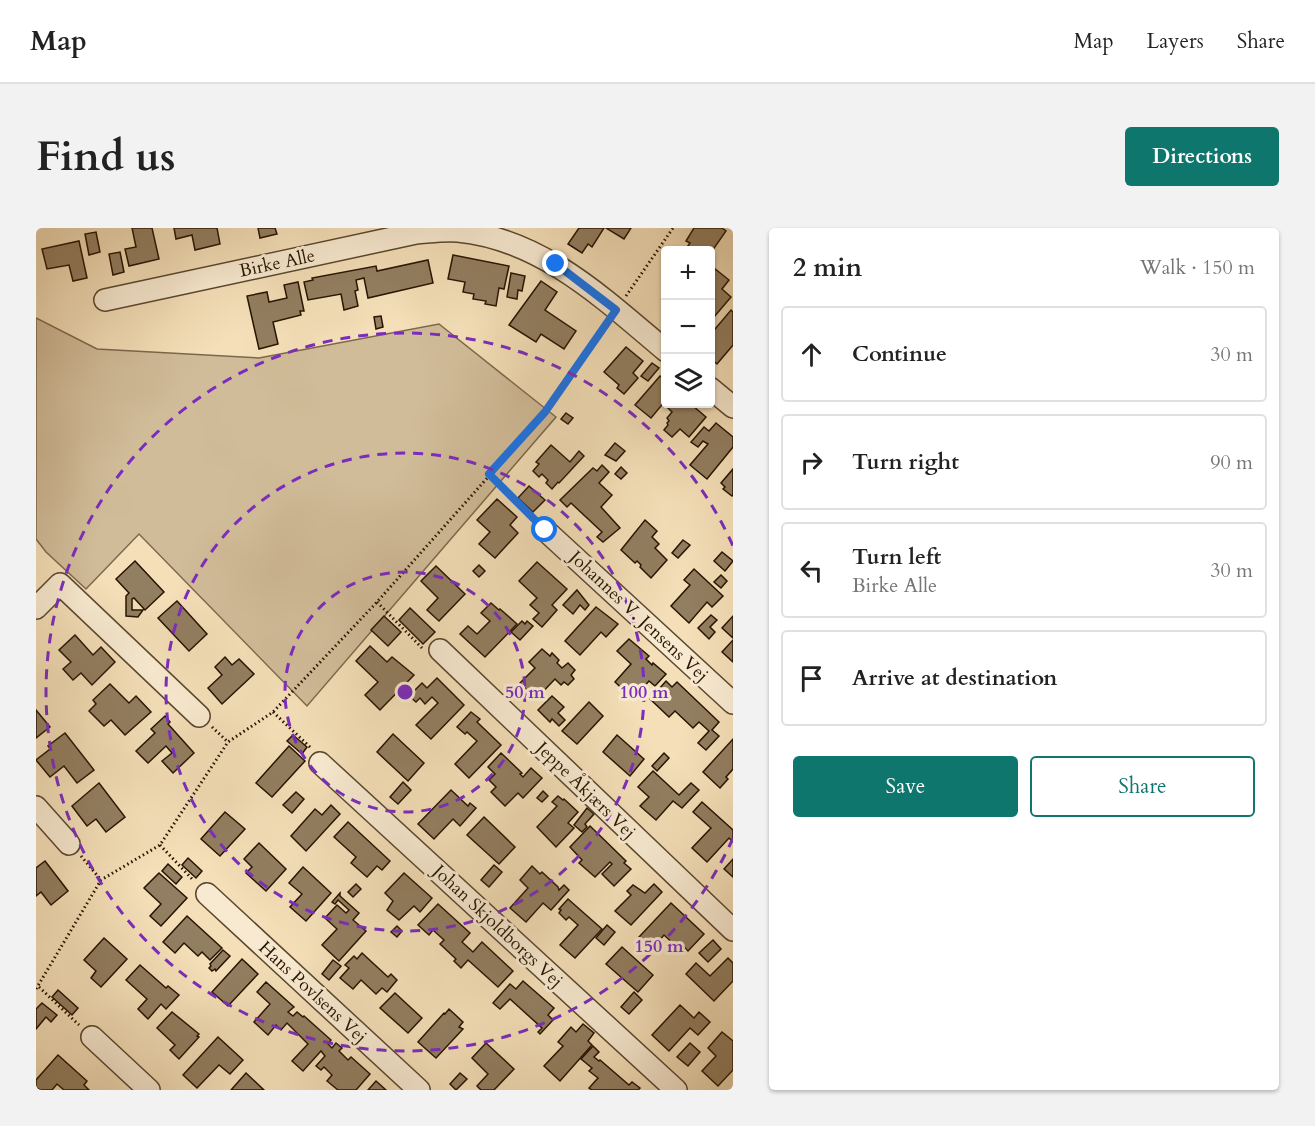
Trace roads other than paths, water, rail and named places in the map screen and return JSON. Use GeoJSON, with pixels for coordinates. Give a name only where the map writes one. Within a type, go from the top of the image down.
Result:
{"type":"FeatureCollection","features":[{"type":"Feature","properties":{"kind":"street","name":"Birke Alle"},"geometry":{"type":"LineString","coordinates":[[105,300],[416,233],[457,231],[493,238],[523,248],[556,264],[661,347]]}},
{"type":"Feature","properties":{"kind":"street"},"geometry":{"type":"LineString","coordinates":[[715,391],[733,407]]}},
{"type":"Feature","properties":{"kind":"street","name":"Johannes V. Jensens Vej"},"geometry":{"type":"LineString","coordinates":[[545,530],[733,703]]}},
{"type":"Feature","properties":{"kind":"street"},"geometry":{"type":"LineString","coordinates":[[36,608],[60,584],[199,716]]}},
{"type":"Feature","properties":{"kind":"street","name":"Jeppe Åkjærs Vej"},"geometry":{"type":"LineString","coordinates":[[440,650],[733,930]]}},
{"type":"Feature","properties":{"kind":"street","name":"Johan Skjoldborgs Vej"},"geometry":{"type":"LineString","coordinates":[[320,763],[676,1090]]}},
{"type":"Feature","properties":{"kind":"street"},"geometry":{"type":"LineString","coordinates":[[36,807],[69,844]]}},
{"type":"Feature","properties":{"kind":"street","name":"Hans Povlsens Vej"},"geometry":{"type":"LineString","coordinates":[[207,894],[419,1090]]}},
{"type":"Feature","properties":{"kind":"street"},"geometry":{"type":"LineString","coordinates":[[92,1037],[149,1090]]}}]}
